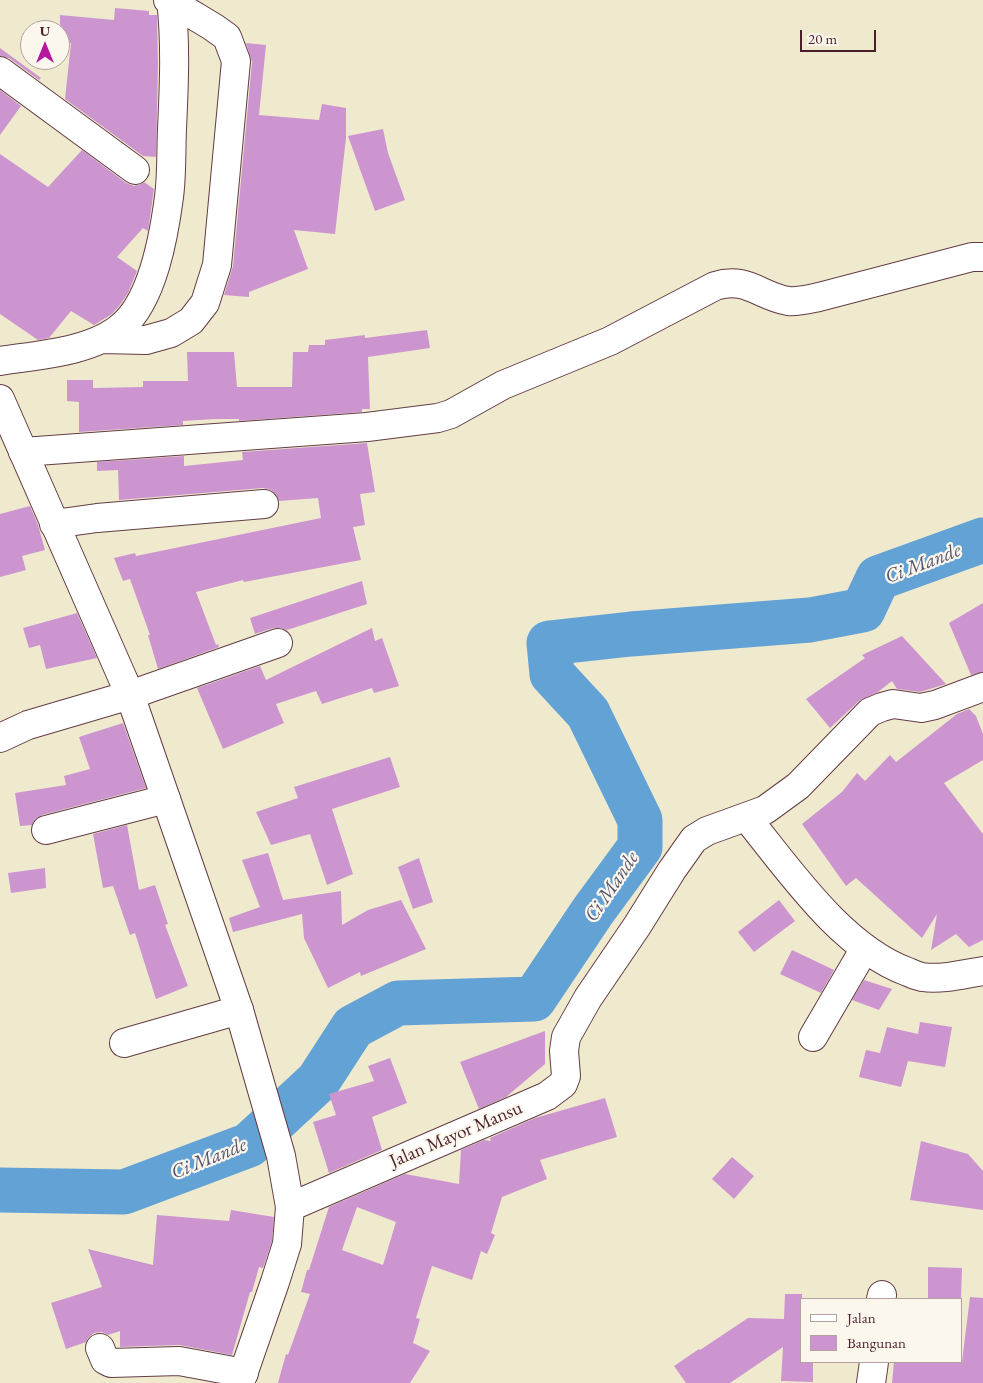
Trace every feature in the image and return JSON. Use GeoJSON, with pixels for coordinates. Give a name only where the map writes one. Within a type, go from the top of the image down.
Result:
{"type":"FeatureCollection","features":[{"type":"Feature","properties":{"kind":"street"},"geometry":{"type":"LineString","coordinates":[[102,339],[146,340],[171,333],[191,321],[205,303],[217,265],[236,61],[227,37],[170,1]]}},
{"type":"Feature","properties":{"kind":"street"},"geometry":{"type":"LineString","coordinates":[[0,361],[69,350],[102,339],[122,326],[135,313],[148,289],[169,196],[175,65],[170,1]]}},
{"type":"Feature","properties":{"kind":"street"},"geometry":{"type":"LineString","coordinates":[[0,71],[135,170]]}},
{"type":"Feature","properties":{"kind":"street"},"geometry":{"type":"LineString","coordinates":[[23,452],[366,426],[438,418],[451,414],[503,386],[610,341],[715,286],[727,282],[742,283],[780,299],[797,301],[819,297],[972,256],[983,256]]}},
{"type":"Feature","properties":{"kind":"street"},"geometry":{"type":"LineString","coordinates":[[0,399],[130,694],[239,1010],[281,1156],[290,1207],[287,1244],[242,1378],[179,1361],[111,1363],[105,1360],[100,1348]]}},
{"type":"Feature","properties":{"kind":"street"},"geometry":{"type":"LineString","coordinates":[[54,524],[97,518],[264,504]]}},
{"type":"Feature","properties":{"kind":"street"},"geometry":{"type":"LineString","coordinates":[[0,738],[28,725],[130,694],[278,644]]}},
{"type":"Feature","properties":{"kind":"street"},"geometry":{"type":"LineString","coordinates":[[983,687],[935,705],[921,708],[893,704],[870,712],[798,786],[765,810],[747,818],[823,910],[865,948],[892,966],[922,977],[948,977],[983,971]]}},
{"type":"Feature","properties":{"kind":"street"},"geometry":{"type":"LineString","coordinates":[[46,830],[166,799]]}},
{"type":"Feature","properties":{"kind":"street","name":"Jalan Mayor Mansu"},"geometry":{"type":"LineString","coordinates":[[290,1207],[547,1096],[556,1090],[563,1084],[566,1076],[564,1045],[566,1037],[588,998],[672,870],[694,839],[707,831],[747,818]]}},
{"type":"Feature","properties":{"kind":"street"},"geometry":{"type":"LineString","coordinates":[[813,1037],[865,948]]}},
{"type":"Feature","properties":{"kind":"street"},"geometry":{"type":"LineString","coordinates":[[124,1042],[239,1010]]}},
{"type":"Feature","properties":{"kind":"street"},"geometry":{"type":"LineString","coordinates":[[871,1383],[874,1363]]}},
{"type":"Feature","properties":{"kind":"building"},"geometry":{"type":"Polygon","coordinates":[[[115,8],[149,11],[149,15],[157,15],[156,157],[143,156],[65,99],[68,70],[70,70],[70,20],[60,20],[60,15],[114,20],[115,8]]]}},
{"type":"Feature","properties":{"kind":"building"},"geometry":{"type":"Polygon","coordinates":[[[246,43],[266,45],[259,115],[319,120],[322,104],[346,108],[346,138],[335,234],[294,230],[308,269],[249,292],[249,297],[224,295],[233,266],[252,62],[246,43]]]}},
{"type":"Feature","properties":{"kind":"building"},"geometry":{"type":"Polygon","coordinates":[[[0,48],[20,63],[20,66],[9,58],[0,56],[0,48]]]}},
{"type":"Feature","properties":{"kind":"building"},"geometry":{"type":"Polygon","coordinates":[[[25,70],[30,70],[41,78],[39,80],[25,70]]]}},
{"type":"Feature","properties":{"kind":"building"},"geometry":{"type":"Polygon","coordinates":[[[0,90],[21,106],[0,135],[0,90]]]}},
{"type":"Feature","properties":{"kind":"building"},"geometry":{"type":"Polygon","coordinates":[[[383,129],[388,153],[405,200],[375,211],[348,136],[383,129]]]}},
{"type":"Feature","properties":{"kind":"building"},"geometry":{"type":"Polygon","coordinates":[[[82,150],[126,183],[134,186],[144,182],[154,189],[148,231],[143,228],[117,257],[137,271],[128,293],[112,314],[94,325],[71,311],[49,338],[38,340],[0,314],[0,154],[48,187],[82,150]]]}},
{"type":"Feature","properties":{"kind":"building"},"geometry":{"type":"Polygon","coordinates":[[[427,330],[430,348],[368,357],[370,409],[362,409],[362,412],[239,421],[239,419],[215,419],[183,421],[183,425],[79,432],[79,402],[67,401],[67,380],[93,380],[93,388],[143,387],[143,381],[188,381],[187,352],[234,352],[237,387],[292,387],[293,352],[308,352],[309,345],[325,345],[325,340],[365,335],[365,338],[427,330]]]}},
{"type":"Feature","properties":{"kind":"building"},"geometry":{"type":"Polygon","coordinates":[[[367,443],[375,492],[360,494],[365,525],[353,527],[361,560],[244,582],[243,580],[196,592],[216,645],[218,644],[219,647],[158,669],[148,635],[150,635],[130,579],[123,581],[114,558],[135,553],[136,556],[321,518],[318,498],[279,501],[271,490],[263,488],[119,500],[118,470],[97,471],[97,462],[184,456],[184,466],[243,460],[242,452],[367,443]]]}},
{"type":"Feature","properties":{"kind":"building"},"geometry":{"type":"Polygon","coordinates":[[[30,506],[45,550],[22,556],[26,570],[0,577],[0,514],[30,506]]]}},
{"type":"Feature","properties":{"kind":"building"},"geometry":{"type":"Polygon","coordinates":[[[362,581],[367,604],[287,630],[273,628],[255,634],[250,618],[362,581]]]}},
{"type":"Feature","properties":{"kind":"building"},"geometry":{"type":"Polygon","coordinates":[[[983,603],[983,672],[971,675],[949,623],[983,603]]]}},
{"type":"Feature","properties":{"kind":"building"},"geometry":{"type":"Polygon","coordinates":[[[77,613],[97,658],[46,669],[40,645],[29,648],[23,628],[77,613]]]}},
{"type":"Feature","properties":{"kind":"building"},"geometry":{"type":"Polygon","coordinates":[[[372,628],[375,641],[382,638],[399,686],[374,693],[372,688],[322,704],[316,691],[276,704],[284,723],[223,749],[197,688],[260,666],[266,680],[372,628]]]}},
{"type":"Feature","properties":{"kind":"building"},"geometry":{"type":"Polygon","coordinates":[[[902,636],[946,684],[920,692],[897,689],[892,681],[878,692],[859,701],[830,728],[806,699],[865,658],[862,655],[902,636]]]}},
{"type":"Feature","properties":{"kind":"building"},"geometry":{"type":"Polygon","coordinates":[[[969,709],[976,716],[983,734],[983,760],[944,783],[983,834],[983,940],[969,947],[956,934],[931,950],[937,914],[922,938],[856,878],[846,886],[802,824],[842,792],[857,773],[865,781],[890,755],[896,762],[957,714],[969,709]]]}},
{"type":"Feature","properties":{"kind":"building"},"geometry":{"type":"Polygon","coordinates":[[[123,723],[146,788],[42,815],[35,819],[32,825],[20,826],[15,793],[66,785],[64,776],[90,769],[79,737],[123,723]]]}},
{"type":"Feature","properties":{"kind":"building"},"geometry":{"type":"Polygon","coordinates":[[[390,757],[400,787],[332,809],[353,874],[327,885],[310,834],[271,845],[256,812],[298,798],[294,787],[390,757]]]}},
{"type":"Feature","properties":{"kind":"building"},"geometry":{"type":"Polygon","coordinates":[[[127,825],[139,890],[155,885],[168,924],[165,925],[188,986],[156,999],[135,933],[130,935],[113,886],[103,888],[93,834],[127,825]]]}},
{"type":"Feature","properties":{"kind":"building"},"geometry":{"type":"Polygon","coordinates":[[[268,853],[283,900],[341,891],[342,925],[368,910],[401,900],[426,949],[361,976],[360,972],[328,988],[304,938],[302,914],[233,932],[229,918],[260,907],[242,860],[268,853]]]}},
{"type":"Feature","properties":{"kind":"building"},"geometry":{"type":"Polygon","coordinates":[[[419,858],[433,902],[413,909],[398,867],[419,858]]]}},
{"type":"Feature","properties":{"kind":"building"},"geometry":{"type":"Polygon","coordinates":[[[45,868],[46,888],[11,893],[8,873],[45,868]]]}},
{"type":"Feature","properties":{"kind":"building"},"geometry":{"type":"Polygon","coordinates":[[[779,900],[795,921],[754,952],[738,932],[779,900]]]}},
{"type":"Feature","properties":{"kind":"building"},"geometry":{"type":"Polygon","coordinates":[[[792,950],[834,970],[821,993],[780,974],[792,950]]]}},
{"type":"Feature","properties":{"kind":"building"},"geometry":{"type":"Polygon","coordinates":[[[864,980],[892,989],[879,1010],[852,1000],[864,980]]]}},
{"type":"Feature","properties":{"kind":"building"},"geometry":{"type":"Polygon","coordinates":[[[920,1022],[952,1027],[945,1067],[908,1061],[901,1087],[859,1077],[866,1050],[880,1053],[887,1027],[918,1034],[920,1022]]]}},
{"type":"Feature","properties":{"kind":"building"},"geometry":{"type":"Polygon","coordinates":[[[545,1031],[545,1064],[506,1097],[479,1109],[460,1062],[545,1031]]]}},
{"type":"Feature","properties":{"kind":"building"},"geometry":{"type":"Polygon","coordinates":[[[390,1058],[407,1103],[372,1117],[382,1150],[329,1173],[313,1122],[336,1115],[329,1094],[374,1081],[368,1066],[390,1058]]]}},
{"type":"Feature","properties":{"kind":"building"},"geometry":{"type":"Polygon","coordinates":[[[605,1098],[617,1137],[540,1160],[547,1179],[502,1197],[491,1233],[495,1235],[487,1254],[481,1251],[472,1280],[432,1266],[416,1318],[420,1319],[413,1343],[430,1351],[410,1383],[278,1383],[286,1354],[288,1355],[310,1294],[301,1292],[329,1207],[405,1174],[459,1184],[461,1150],[484,1140],[491,1141],[490,1138],[535,1118],[605,1098]],[[357,1207],[342,1250],[383,1265],[396,1222],[357,1207]]]}},
{"type":"Feature","properties":{"kind":"building"},"geometry":{"type":"Polygon","coordinates":[[[921,1141],[968,1154],[983,1171],[983,1210],[910,1200],[921,1141]]]}},
{"type":"Feature","properties":{"kind":"building"},"geometry":{"type":"Polygon","coordinates":[[[732,1157],[754,1176],[734,1199],[712,1179],[732,1157]]]}},
{"type":"Feature","properties":{"kind":"building"},"geometry":{"type":"Polygon","coordinates":[[[231,1210],[274,1217],[272,1241],[263,1268],[259,1267],[252,1292],[250,1292],[232,1355],[179,1345],[120,1347],[120,1331],[108,1335],[102,1332],[94,1333],[86,1342],[66,1349],[51,1303],[102,1287],[88,1249],[153,1265],[157,1215],[229,1221],[231,1210]]]}},
{"type":"Feature","properties":{"kind":"building"},"geometry":{"type":"Polygon","coordinates":[[[928,1267],[962,1268],[961,1298],[928,1298],[928,1267]]]}},
{"type":"Feature","properties":{"kind":"building"},"geometry":{"type":"Polygon","coordinates":[[[785,1294],[802,1294],[802,1298],[800,1298],[800,1363],[813,1363],[813,1382],[781,1381],[783,1347],[730,1383],[686,1383],[674,1366],[748,1318],[784,1319],[785,1294]]]}},
{"type":"Feature","properties":{"kind":"building"},"geometry":{"type":"Polygon","coordinates":[[[970,1297],[983,1298],[983,1383],[892,1383],[894,1363],[963,1363],[970,1297]]]}},
{"type":"Feature","properties":{"kind":"waterway","name":"Ci Mande"},"geometry":{"type":"LineString","coordinates":[[0,1190],[124,1192],[249,1145],[318,1081],[353,1027],[398,1003],[534,999],[593,911],[640,847],[640,820],[588,713],[552,674],[549,643],[631,634],[810,620],[863,610],[878,578],[983,540]]}}]}
